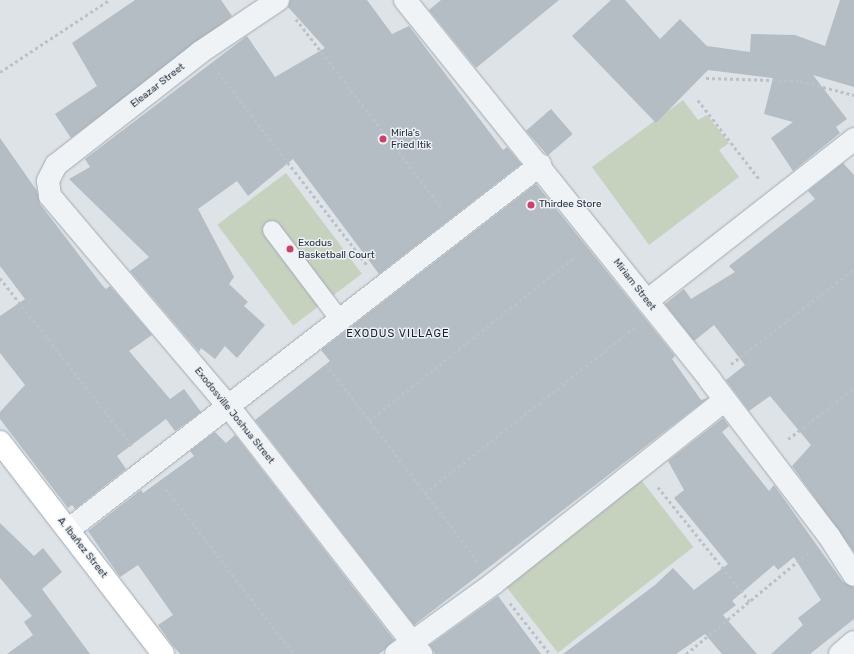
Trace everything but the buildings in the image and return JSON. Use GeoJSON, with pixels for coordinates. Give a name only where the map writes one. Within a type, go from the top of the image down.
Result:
{"type":"FeatureCollection","features":[{"type":"Feature","properties":{"kind":"street","name":"Miriam Street"},"geometry":{"type":"LineString","coordinates":[[405,0],[540,165],[710,380],[724,401],[829,536],[854,575]]}},
{"type":"Feature","properties":{"kind":"street","name":"Eleazar Street"},"geometry":{"type":"LineString","coordinates":[[48,181],[56,165],[202,51],[284,6]]}},
{"type":"Feature","properties":{"kind":"street"},"geometry":{"type":"LineString","coordinates":[[651,306],[776,200],[854,139]]}},
{"type":"Feature","properties":{"kind":"street"},"geometry":{"type":"LineString","coordinates":[[68,530],[540,165]]}},
{"type":"Feature","properties":{"kind":"street","name":"Exodosville Joshua Street"},"geometry":{"type":"LineString","coordinates":[[48,181],[50,196],[228,407],[410,650]]}},
{"type":"Feature","properties":{"kind":"street"},"geometry":{"type":"LineString","coordinates":[[410,650],[724,401]]}},
{"type":"Feature","properties":{"kind":"street","name":"A. Ibañez Street"},"geometry":{"type":"LineString","coordinates":[[0,442],[163,654]]}},
{"type":"Feature","properties":{"kind":"street"},"geometry":{"type":"LineString","coordinates":[[840,654],[854,642]]}},
{"type":"Feature","properties":{"kind":"lane"},"geometry":{"type":"LineString","coordinates":[[272,230],[340,320]]}},
{"type":"Feature","properties":{"kind":"path"},"geometry":{"type":"LineString","coordinates":[[0,72],[109,0]]}},
{"type":"Feature","properties":{"kind":"path"},"geometry":{"type":"LineString","coordinates":[[284,6],[458,229]]}},
{"type":"Feature","properties":{"kind":"path"},"geometry":{"type":"LineString","coordinates":[[202,51],[384,286]]}},
{"type":"Feature","properties":{"kind":"path"},"geometry":{"type":"LineString","coordinates":[[706,78],[800,81],[854,95]]}},
{"type":"Feature","properties":{"kind":"path"},"geometry":{"type":"LineString","coordinates":[[698,100],[776,200]]}},
{"type":"Feature","properties":{"kind":"path"},"geometry":{"type":"LineString","coordinates":[[369,421],[598,239]]}},
{"type":"Feature","properties":{"kind":"path"},"geometry":{"type":"LineString","coordinates":[[710,380],[854,269]]}},
{"type":"Feature","properties":{"kind":"path"},"geometry":{"type":"LineString","coordinates":[[425,493],[651,306]]}},
{"type":"Feature","properties":{"kind":"path"},"geometry":{"type":"LineString","coordinates":[[310,343],[550,654]]}},
{"type":"Feature","properties":{"kind":"path"},"geometry":{"type":"LineString","coordinates":[[767,456],[854,388]]}},
{"type":"Feature","properties":{"kind":"path"},"geometry":{"type":"LineString","coordinates":[[642,466],[750,602]]}},
{"type":"Feature","properties":{"kind":"path"},"geometry":{"type":"LineString","coordinates":[[686,654],[829,536]]}},
{"type":"Feature","properties":{"kind":"green space"},"geometry":{"type":"Polygon","coordinates":[[[683,100],[698,120],[707,115],[729,143],[719,150],[739,177],[649,245],[592,167],[683,100]]]}},
{"type":"Feature","properties":{"kind":"green space","name":"Exodus Basketball Court"},"geometry":{"type":"Polygon","coordinates":[[[286,173],[362,274],[293,325],[217,225],[286,173]]]}},
{"type":"Feature","properties":{"kind":"green space"},"geometry":{"type":"Polygon","coordinates":[[[638,476],[693,547],[558,653],[502,582],[638,476]]]}},
{"type":"Feature","properties":{"kind":"place","name":"Mirla's Fried Itik"},"geometry":{"type":"Point","coordinates":[383,139]}},
{"type":"Feature","properties":{"kind":"place","name":"Thirdee Store"},"geometry":{"type":"Point","coordinates":[531,205]}},
{"type":"Feature","properties":{"kind":"place","name":"Exodus Basketball Court"},"geometry":{"type":"Point","coordinates":[290,249]}},
{"type":"Feature","properties":{"kind":"district","name":"EXODUS VILLAGE"},"geometry":{"type":"Point","coordinates":[398,334]}}]}
